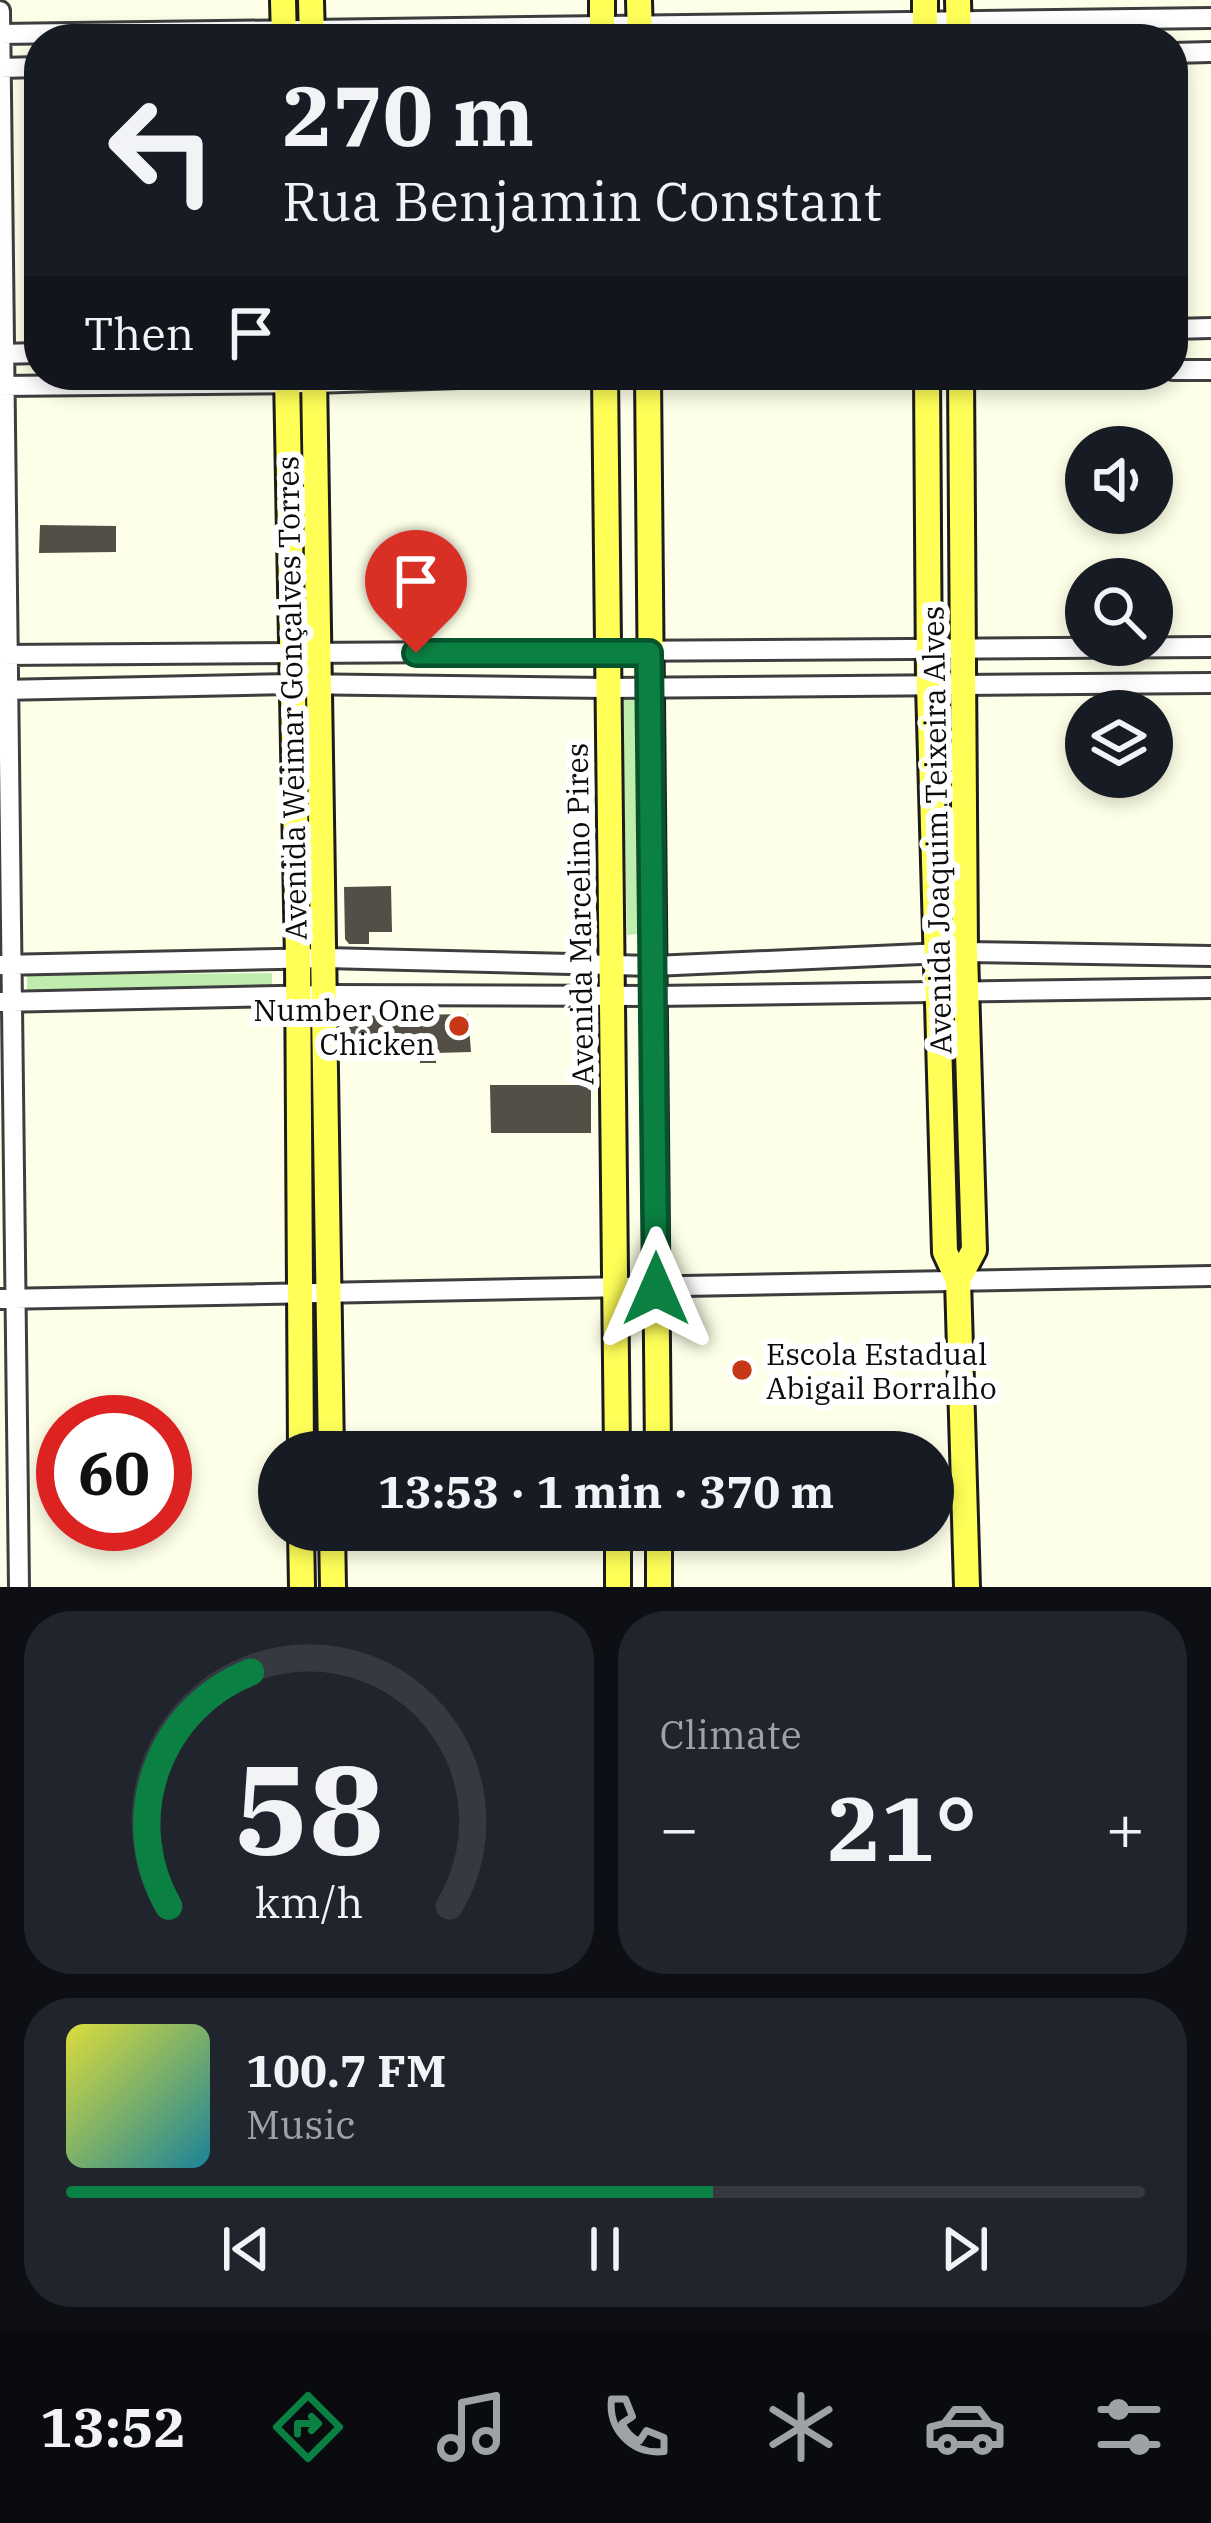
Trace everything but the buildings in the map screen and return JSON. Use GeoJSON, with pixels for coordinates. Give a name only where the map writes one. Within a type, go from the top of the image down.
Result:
{"type":"FeatureCollection","features":[{"type":"Feature","properties":{"kind":"main road","name":"Avenida Weimar Gonçalves Torres"},"geometry":{"type":"LineString","coordinates":[[287,390],[301,1431]]}},
{"type":"Feature","properties":{"kind":"main road","name":"Avenida Weimar Gonçalves Torres"},"geometry":{"type":"LineString","coordinates":[[315,390],[331,1431]]}},
{"type":"Feature","properties":{"kind":"main road","name":"Avenida Marcelino Pires"},"geometry":{"type":"LineString","coordinates":[[605,390],[617,1431]]}},
{"type":"Feature","properties":{"kind":"main road"},"geometry":{"type":"LineString","coordinates":[[648,390],[658,1431]]}},
{"type":"Feature","properties":{"kind":"main road","name":"Avenida Joaquim Teixeira Alves"},"geometry":{"type":"LineString","coordinates":[[927,390],[935,990],[944,1252],[958,1280],[967,1587]]}},
{"type":"Feature","properties":{"kind":"main road","name":"Avenida Joaquim Teixeira Alves"},"geometry":{"type":"LineString","coordinates":[[958,1280],[974,1250],[965,952],[961,390]]}},
{"type":"Feature","properties":{"kind":"main road"},"geometry":{"type":"LineString","coordinates":[[302,1551],[302,1587]]}},
{"type":"Feature","properties":{"kind":"main road"},"geometry":{"type":"LineString","coordinates":[[332,1551],[333,1587]]}},
{"type":"Feature","properties":{"kind":"main road"},"geometry":{"type":"LineString","coordinates":[[618,1551],[618,1587]]}},
{"type":"Feature","properties":{"kind":"main road"},"geometry":{"type":"LineString","coordinates":[[659,1551],[659,1587]]}},
{"type":"Feature","properties":{"kind":"street"},"geometry":{"type":"LineString","coordinates":[[0,11],[6,1299],[20,1587]]}},
{"type":"Feature","properties":{"kind":"street"},"geometry":{"type":"LineString","coordinates":[[639,21],[1211,18]]}},
{"type":"Feature","properties":{"kind":"street"},"geometry":{"type":"LineString","coordinates":[[4,656],[1211,647]]}},
{"type":"Feature","properties":{"kind":"street"},"geometry":{"type":"LineString","coordinates":[[4,690],[291,684],[606,688],[1211,683]]}},
{"type":"Feature","properties":{"kind":"street"},"geometry":{"type":"LineString","coordinates":[[7,965],[326,958],[654,966],[965,952],[1211,956]]}},
{"type":"Feature","properties":{"kind":"street"},"geometry":{"type":"LineString","coordinates":[[7,1002],[1211,988]]}},
{"type":"Feature","properties":{"kind":"street"},"geometry":{"type":"LineString","coordinates":[[6,1299],[1211,1276]]}},
{"type":"Feature","properties":{"kind":"green space"},"geometry":{"type":"Polygon","coordinates":[[[622,699],[636,699],[639,934],[627,935],[622,699]]]}},
{"type":"Feature","properties":{"kind":"green space"},"geometry":{"type":"Polygon","coordinates":[[[272,973],[272,990],[27,992],[27,975],[272,973]]]}},
{"type":"Feature","properties":{"kind":"place","name":"Number One Chicken"},"geometry":{"type":"Point","coordinates":[459,1026]}},
{"type":"Feature","properties":{"kind":"place","name":"Escola Estadual Abigail Borralho"},"geometry":{"type":"Point","coordinates":[742,1370]}},
{"type":"Feature","properties":{"kind":"route"},"geometry":{"type":"LineString","coordinates":[[416,653],[649,653],[656,1289]]}}]}
